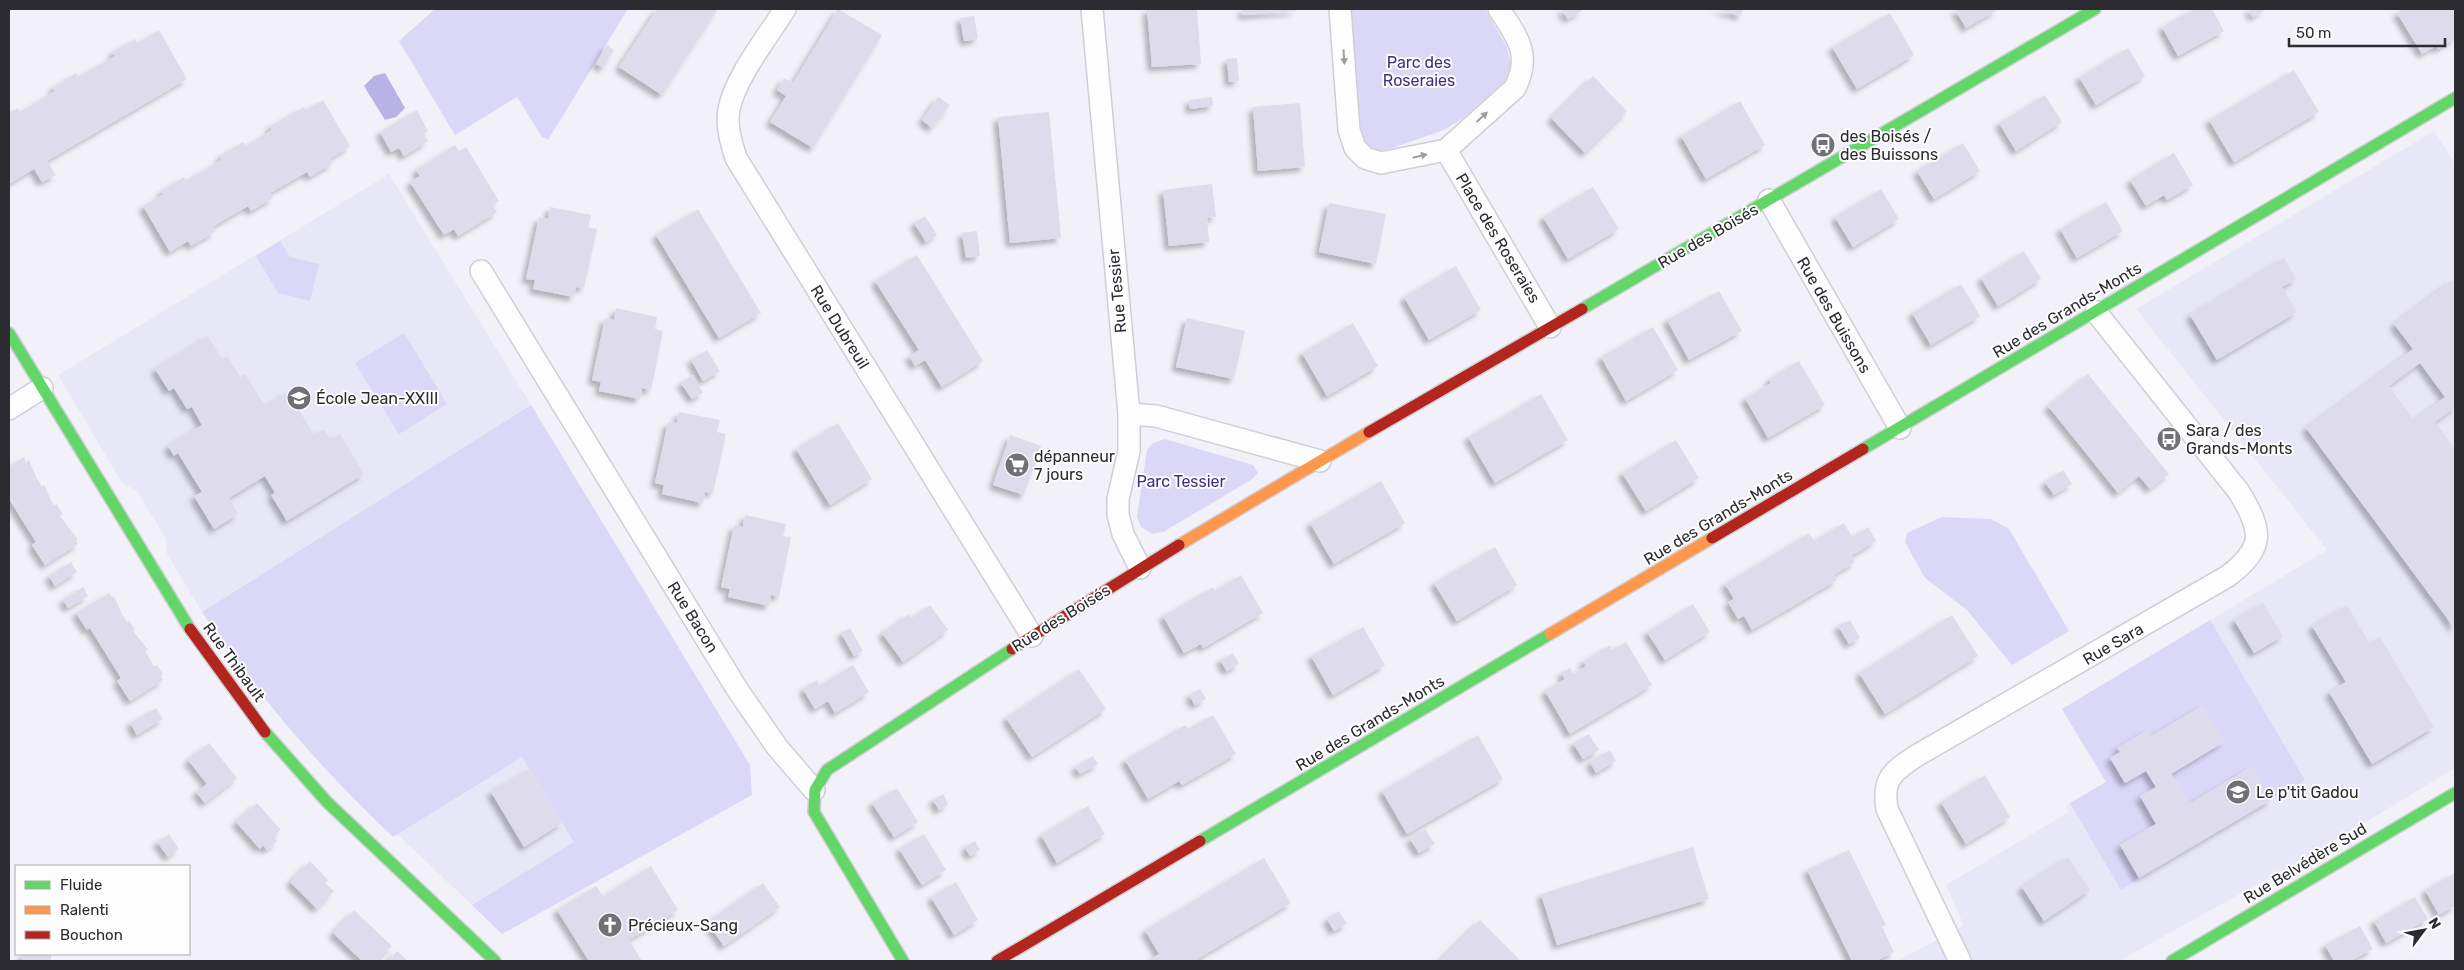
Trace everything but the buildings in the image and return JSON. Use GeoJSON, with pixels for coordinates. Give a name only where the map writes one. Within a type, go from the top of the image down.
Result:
{"type":"FeatureCollection","features":[{"type":"Feature","properties":{"kind":"street","name":"Rue Dubreuil"},"geometry":{"type":"LineString","coordinates":[[785,9],[743,76],[733,96],[729,111],[729,136],[736,158],[1032,636]]}},
{"type":"Feature","properties":{"kind":"street","name":"Rue Tessier"},"geometry":{"type":"LineString","coordinates":[[1092,9],[1129,414],[1129,450],[1118,499],[1118,515],[1123,534],[1140,568]]}},
{"type":"Feature","properties":{"kind":"street"},"geometry":{"type":"LineString","coordinates":[[1340,9],[1349,130],[1355,148],[1365,158],[1381,164],[1446,150],[1515,88],[1522,74],[1524,56],[1522,47],[1499,9]]}},
{"type":"Feature","properties":{"kind":"street","name":"Rue des Boisés"},"geometry":{"type":"LineString","coordinates":[[814,790],[818,780],[827,770],[902,719],[1140,568],[1320,460],[1769,200],[2086,11]]}},
{"type":"Feature","properties":{"kind":"street","name":"Rue des Grands-Monts"},"geometry":{"type":"LineString","coordinates":[[997,961],[2455,98]]}},
{"type":"Feature","properties":{"kind":"street","name":"Place des Roseraies"},"geometry":{"type":"LineString","coordinates":[[1446,150],[1550,327]]}},
{"type":"Feature","properties":{"kind":"street","name":"Rue des Buissons"},"geometry":{"type":"LineString","coordinates":[[1769,200],[1900,428]]}},
{"type":"Feature","properties":{"kind":"street","name":"Rue Bacon"},"geometry":{"type":"LineString","coordinates":[[481,271],[750,708],[778,748],[814,790]]}},
{"type":"Feature","properties":{"kind":"street","name":"Rue Sara"},"geometry":{"type":"LineString","coordinates":[[1960,961],[1887,809],[1885,788],[1889,778],[1916,756],[2228,576],[2246,562],[2255,548],[2256,533],[2253,516],[2238,492],[2096,312]]}},
{"type":"Feature","properties":{"kind":"street","name":"Rue Thibault"},"geometry":{"type":"LineString","coordinates":[[9,333],[200,645],[259,725],[327,802],[496,961]]}},
{"type":"Feature","properties":{"kind":"street"},"geometry":{"type":"LineString","coordinates":[[9,409],[42,388]]}},
{"type":"Feature","properties":{"kind":"street"},"geometry":{"type":"LineString","coordinates":[[1129,414],[1156,416],[1320,460]]}},
{"type":"Feature","properties":{"kind":"street"},"geometry":{"type":"LineString","coordinates":[[814,790],[814,812],[821,826],[903,961]]}},
{"type":"Feature","properties":{"kind":"street","name":"Rue Belvédère Sud"},"geometry":{"type":"LineString","coordinates":[[2172,961],[2455,792]]}},
{"type":"Feature","properties":{"kind":"shaded area"},"geometry":{"type":"Polygon","coordinates":[[[385,73],[405,108],[396,117],[385,120],[364,86],[374,76],[385,73]]]}},
{"type":"Feature","properties":{"kind":"shaded area"},"geometry":{"type":"Polygon","coordinates":[[[2434,131],[2455,163],[2455,768],[2323,848],[2119,961],[1897,961],[1964,926],[1946,885],[2069,812],[2066,806],[2106,782],[2062,709],[2327,550],[2136,309],[2434,131]]]}},
{"type":"Feature","properties":{"kind":"shaded area","name":"École Jean-XXIII"},"geometry":{"type":"Polygon","coordinates":[[[389,174],[531,405],[202,612],[167,554],[166,539],[137,491],[122,483],[58,375],[389,174]]]}},
{"type":"Feature","properties":{"kind":"shaded area"},"geometry":{"type":"Polygon","coordinates":[[[589,715],[642,801],[472,905],[397,834],[589,715]]]}},
{"type":"Feature","properties":{"kind":"green space"},"geometry":{"type":"Polygon","coordinates":[[[435,9],[628,9],[548,140],[542,137],[517,97],[455,135],[399,41],[435,9]]]}},
{"type":"Feature","properties":{"kind":"green space","name":"Parc des Roseraies"},"geometry":{"type":"Polygon","coordinates":[[[1351,9],[1485,9],[1507,47],[1511,64],[1507,79],[1462,119],[1444,130],[1379,151],[1366,144],[1361,131],[1351,9]]]}},
{"type":"Feature","properties":{"kind":"green space"},"geometry":{"type":"Polygon","coordinates":[[[280,241],[290,257],[319,264],[310,301],[278,293],[256,256],[280,241]]]}},
{"type":"Feature","properties":{"kind":"green space"},"geometry":{"type":"Polygon","coordinates":[[[404,333],[447,404],[399,434],[355,363],[404,333]]]}},
{"type":"Feature","properties":{"kind":"green space"},"geometry":{"type":"Polygon","coordinates":[[[531,405],[750,765],[752,795],[502,934],[472,905],[574,842],[522,757],[393,837],[340,784],[291,730],[245,673],[202,612],[531,405]]]}},
{"type":"Feature","properties":{"kind":"green space","name":"Parc Tessier"},"geometry":{"type":"Polygon","coordinates":[[[1165,439],[1253,465],[1258,473],[1251,480],[1163,532],[1152,534],[1141,527],[1137,517],[1147,450],[1153,443],[1165,439]]]}},
{"type":"Feature","properties":{"kind":"green space"},"geometry":{"type":"Polygon","coordinates":[[[1942,517],[1991,519],[2009,529],[2069,631],[2012,665],[1967,610],[1925,578],[1905,542],[1907,533],[1942,517]]]}},
{"type":"Feature","properties":{"kind":"green space"},"geometry":{"type":"Polygon","coordinates":[[[2210,620],[2305,780],[2271,800],[2251,767],[2189,804],[2171,774],[2224,742],[2203,706],[2151,736],[2148,730],[2118,747],[2120,752],[2111,758],[2125,783],[2146,771],[2156,787],[2140,796],[2156,824],[2120,845],[2139,878],[2121,890],[2070,803],[2106,782],[2062,709],[2210,620]]]}},
{"type":"Feature","properties":{"kind":"traffic: fast"},"geometry":{"type":"LineString","coordinates":[[1582,309],[2095,9]]}},
{"type":"Feature","properties":{"kind":"traffic: fast"},"geometry":{"type":"LineString","coordinates":[[1863,449],[2455,98]]}},
{"type":"Feature","properties":{"kind":"traffic: fast"},"geometry":{"type":"LineString","coordinates":[[9,333],[190,629]]}},
{"type":"Feature","properties":{"kind":"traffic: fast"},"geometry":{"type":"LineString","coordinates":[[1200,841],[1550,634]]}},
{"type":"Feature","properties":{"kind":"traffic: fast"},"geometry":{"type":"LineString","coordinates":[[903,961],[814,812],[815,790],[827,770],[1012,649]]}},
{"type":"Feature","properties":{"kind":"traffic: fast"},"geometry":{"type":"LineString","coordinates":[[265,732],[327,802],[495,961]]}},
{"type":"Feature","properties":{"kind":"traffic: fast"},"geometry":{"type":"LineString","coordinates":[[2172,961],[2455,793]]}},
{"type":"Feature","properties":{"kind":"traffic: slow"},"geometry":{"type":"LineString","coordinates":[[1179,545],[1369,432]]}},
{"type":"Feature","properties":{"kind":"traffic: slow"},"geometry":{"type":"LineString","coordinates":[[1550,634],[1712,538]]}},
{"type":"Feature","properties":{"kind":"traffic: jam"},"geometry":{"type":"LineString","coordinates":[[1369,432],[1582,309]]}},
{"type":"Feature","properties":{"kind":"traffic: jam"},"geometry":{"type":"LineString","coordinates":[[1712,538],[1863,449]]}},
{"type":"Feature","properties":{"kind":"traffic: jam"},"geometry":{"type":"LineString","coordinates":[[1012,649],[1179,545]]}},
{"type":"Feature","properties":{"kind":"traffic: jam"},"geometry":{"type":"LineString","coordinates":[[190,629],[265,732]]}},
{"type":"Feature","properties":{"kind":"traffic: jam"},"geometry":{"type":"LineString","coordinates":[[997,961],[1200,841]]}},
{"type":"Feature","properties":{"kind":"place","name":"des Boisés / des Buissons"},"geometry":{"type":"Point","coordinates":[1823,145]}},
{"type":"Feature","properties":{"kind":"place","name":"École Jean-XXIII"},"geometry":{"type":"Point","coordinates":[299,398]}},
{"type":"Feature","properties":{"kind":"place","name":"Sara / des Grands-Monts"},"geometry":{"type":"Point","coordinates":[2169,439]}},
{"type":"Feature","properties":{"kind":"place","name":"dépanneur 7 jours"},"geometry":{"type":"Point","coordinates":[1017,465]}},
{"type":"Feature","properties":{"kind":"place","name":"Le p'tit Gadou"},"geometry":{"type":"Point","coordinates":[2238,792]}},
{"type":"Feature","properties":{"kind":"place","name":"Précieux-Sang"},"geometry":{"type":"Point","coordinates":[610,925]}}]}
